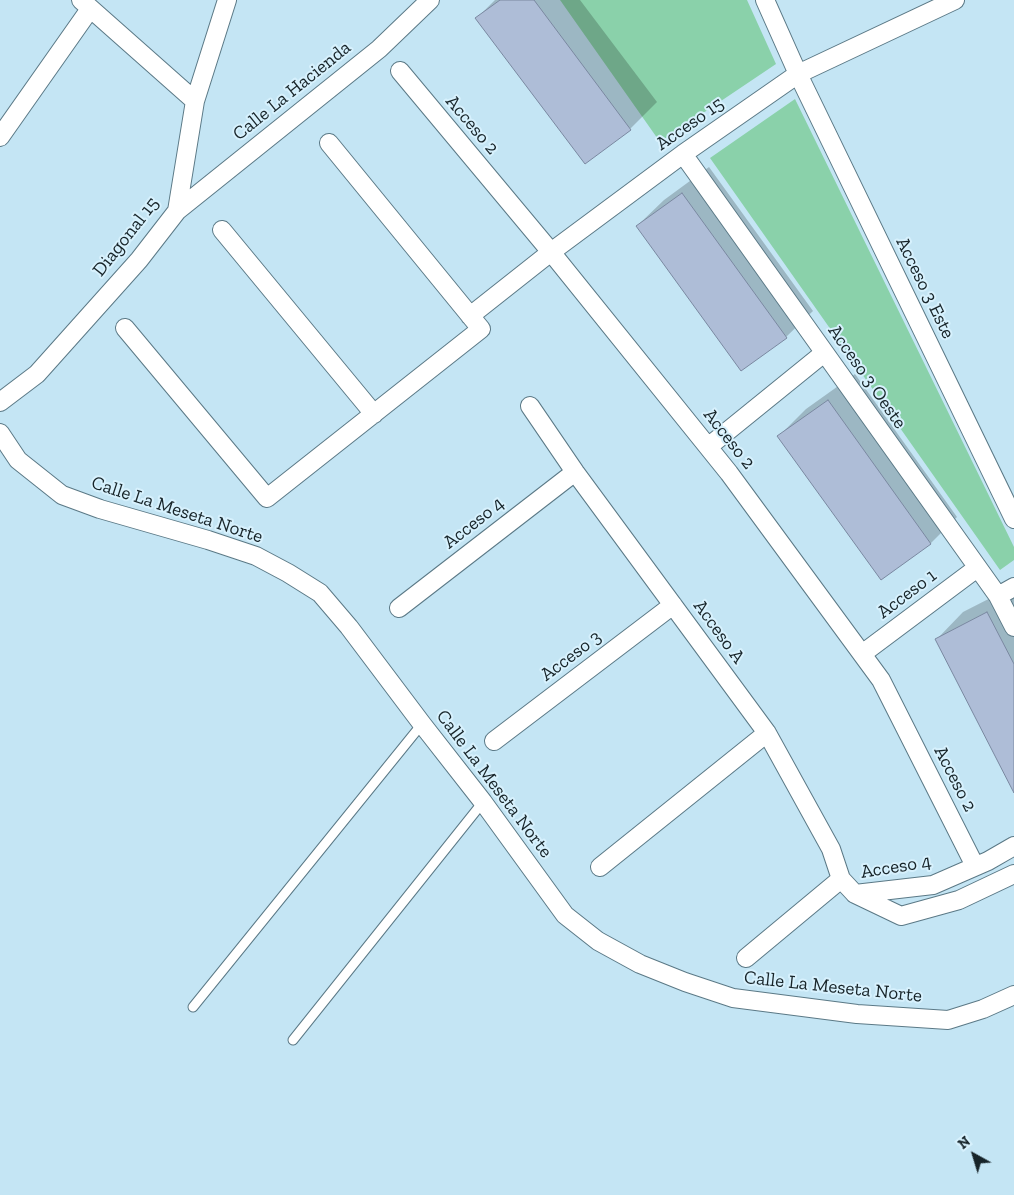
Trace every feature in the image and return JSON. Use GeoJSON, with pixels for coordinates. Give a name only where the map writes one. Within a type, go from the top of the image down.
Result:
{"type":"FeatureCollection","features":[{"type":"Feature","properties":{"kind":"street","name":"Diagonal 15"},"geometry":{"type":"LineString","coordinates":[[0,402],[37,374],[139,260],[177,210],[195,101],[228,0]]}},
{"type":"Feature","properties":{"kind":"street","name":"Calle La Hacienda"},"geometry":{"type":"LineString","coordinates":[[177,210],[379,49],[430,0]]}},
{"type":"Feature","properties":{"kind":"street"},"geometry":{"type":"LineString","coordinates":[[765,0],[798,74]]}},
{"type":"Feature","properties":{"kind":"street","name":"Acceso 15"},"geometry":{"type":"LineString","coordinates":[[470,316],[551,252],[683,154],[798,74],[955,0]]}},
{"type":"Feature","properties":{"kind":"street"},"geometry":{"type":"LineString","coordinates":[[0,137],[86,4],[195,101]]}},
{"type":"Feature","properties":{"kind":"street","name":"Acceso 2"},"geometry":{"type":"LineString","coordinates":[[400,71],[551,252],[729,473],[881,680],[975,866]]}},
{"type":"Feature","properties":{"kind":"street","name":"Acceso 3 Este"},"geometry":{"type":"LineString","coordinates":[[798,74],[1014,519]]}},
{"type":"Feature","properties":{"kind":"street"},"geometry":{"type":"LineString","coordinates":[[125,328],[267,498],[481,329],[329,143]]}},
{"type":"Feature","properties":{"kind":"street","name":"Acceso 3 Oeste"},"geometry":{"type":"LineString","coordinates":[[683,154],[998,596],[1014,626]]}},
{"type":"Feature","properties":{"kind":"street"},"geometry":{"type":"LineString","coordinates":[[222,230],[374,414]]}},
{"type":"Feature","properties":{"kind":"street"},"geometry":{"type":"LineString","coordinates":[[708,447],[824,353]]}},
{"type":"Feature","properties":{"kind":"street","name":"Acceso A"},"geometry":{"type":"LineString","coordinates":[[530,406],[575,472],[767,733],[831,849],[841,879],[856,894]]}},
{"type":"Feature","properties":{"kind":"street","name":"Calle La Meseta Norte"},"geometry":{"type":"LineString","coordinates":[[0,433],[18,460],[62,495],[100,509],[256,556],[320,593],[349,626],[483,802],[564,915],[598,940],[640,964],[733,998],[857,1014],[948,1020],[982,1009],[1014,995]]}},
{"type":"Feature","properties":{"kind":"street","name":"Acceso 4"},"geometry":{"type":"LineString","coordinates":[[399,608],[575,472]]}},
{"type":"Feature","properties":{"kind":"street","name":"Acceso 1"},"geometry":{"type":"LineString","coordinates":[[862,654],[977,568]]}},
{"type":"Feature","properties":{"kind":"street"},"geometry":{"type":"LineString","coordinates":[[998,596],[1014,587]]}},
{"type":"Feature","properties":{"kind":"street","name":"Acceso 3"},"geometry":{"type":"LineString","coordinates":[[494,741],[673,605]]}},
{"type":"Feature","properties":{"kind":"street"},"geometry":{"type":"LineString","coordinates":[[600,867],[767,733]]}},
{"type":"Feature","properties":{"kind":"street","name":"Acceso 4"},"geometry":{"type":"LineString","coordinates":[[856,894],[933,885],[1014,846]]}},
{"type":"Feature","properties":{"kind":"street","name":"Acceso 4"},"geometry":{"type":"LineString","coordinates":[[856,894],[901,916],[959,900],[1014,874]]}},
{"type":"Feature","properties":{"kind":"street"},"geometry":{"type":"LineString","coordinates":[[746,958],[841,879]]}},
{"type":"Feature","properties":{"kind":"lane"},"geometry":{"type":"LineString","coordinates":[[193,1007],[422,724]]}},
{"type":"Feature","properties":{"kind":"lane"},"geometry":{"type":"LineString","coordinates":[[293,1040],[483,802]]}},
{"type":"Feature","properties":{"kind":"green space"},"geometry":{"type":"Polygon","coordinates":[[[560,0],[747,0],[776,64],[660,142],[560,0]]]}},
{"type":"Feature","properties":{"kind":"green space"},"geometry":{"type":"Polygon","coordinates":[[[795,99],[1014,547],[1014,560],[1000,570],[710,158],[795,99]]]}},
{"type":"Feature","properties":{"kind":"building"},"geometry":{"type":"Polygon","coordinates":[[[500,0],[534,0],[631,130],[585,164],[475,18],[500,0]]]}},
{"type":"Feature","properties":{"kind":"building"},"geometry":{"type":"Polygon","coordinates":[[[682,193],[787,338],[741,371],[636,226],[682,193]]]}},
{"type":"Feature","properties":{"kind":"building"},"geometry":{"type":"Polygon","coordinates":[[[828,400],[931,544],[881,580],[777,436],[828,400]]]}},
{"type":"Feature","properties":{"kind":"building"},"geometry":{"type":"Polygon","coordinates":[[[987,612],[1014,664],[1014,793],[935,639],[987,612]]]}}]}
